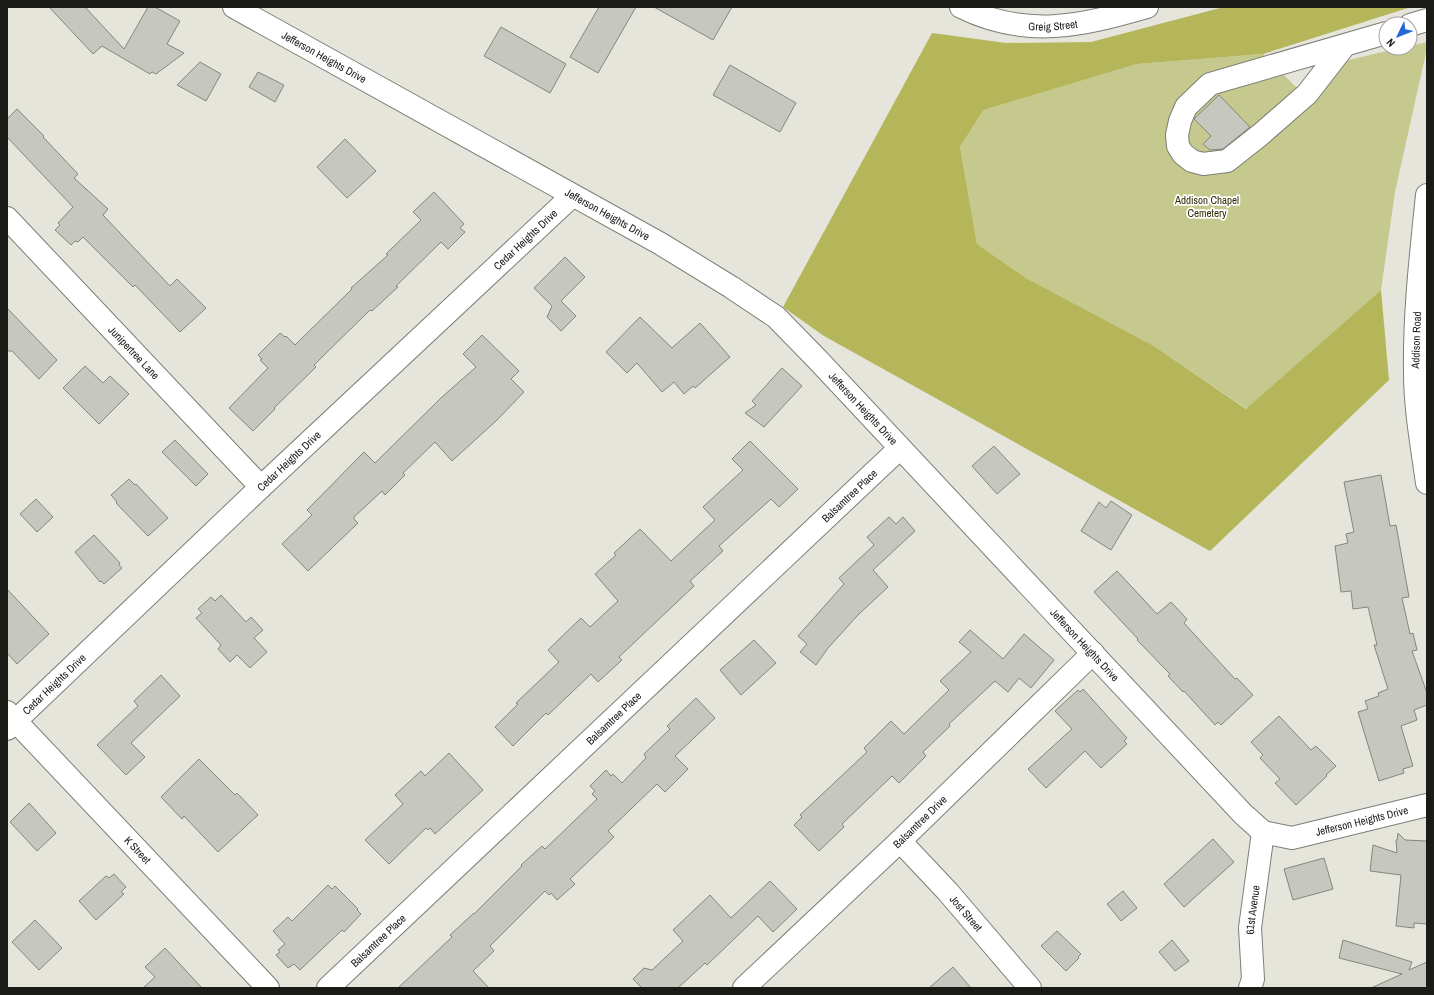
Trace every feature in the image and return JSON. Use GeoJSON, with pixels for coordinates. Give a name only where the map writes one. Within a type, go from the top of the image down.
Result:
{"type":"FeatureCollection","features":[{"type":"Feature","properties":{"kind":"street","name":"Jefferson Heights Drive"},"geometry":{"type":"LineString","coordinates":[[234,7],[572,196],[661,244],[731,287],[776,317],[1243,814],[1263,832],[1292,838],[1427,805]]}},
{"type":"Feature","properties":{"kind":"street","name":"Greig Street"},"geometry":{"type":"LineString","coordinates":[[961,7],[991,20],[1009,24],[1047,27],[1085,23],[1147,7]]}},
{"type":"Feature","properties":{"kind":"street"},"geometry":{"type":"LineString","coordinates":[[1345,45],[1307,94],[1227,162],[1203,164],[1192,161],[1183,154],[1178,146],[1177,135],[1180,121],[1186,107],[1210,84],[1378,35]]}},
{"type":"Feature","properties":{"kind":"street","name":"Cedar Heights Drive"},"geometry":{"type":"LineString","coordinates":[[10,720],[572,196]]}},
{"type":"Feature","properties":{"kind":"street","name":"Addison Road"},"geometry":{"type":"LineString","coordinates":[[1427,196],[1416,310],[1415,372],[1416,402],[1427,484]]}},
{"type":"Feature","properties":{"kind":"street","name":"Junipertree Lane"},"geometry":{"type":"LineString","coordinates":[[7,218],[261,487]]}},
{"type":"Feature","properties":{"kind":"street","name":"Balsamtree Place"},"geometry":{"type":"LineString","coordinates":[[328,988],[900,448]]}},
{"type":"Feature","properties":{"kind":"street","name":"Balsamtree Drive"},"geometry":{"type":"LineString","coordinates":[[744,988],[900,841],[1093,653]]}},
{"type":"Feature","properties":{"kind":"street","name":"K Street"},"geometry":{"type":"LineString","coordinates":[[10,720],[268,988]]}},
{"type":"Feature","properties":{"kind":"street","name":"61st Avenue"},"geometry":{"type":"LineString","coordinates":[[1250,988],[1253,979],[1250,928],[1263,832]]}},
{"type":"Feature","properties":{"kind":"street","name":"Jost Street"},"geometry":{"type":"LineString","coordinates":[[900,841],[948,892],[1030,988]]}},
{"type":"Feature","properties":{"kind":"green space","name":"Addison Chapel Cemetery"},"geometry":{"type":"Polygon","coordinates":[[[1427,42],[1427,48],[1395,192],[1381,290],[1247,409],[1154,346],[1026,278],[977,244],[960,147],[982,110],[1137,64],[1263,54],[1312,103],[1344,61],[1378,53],[1378,56],[1418,56],[1418,44],[1427,42]]]}},
{"type":"Feature","properties":{"kind":"shaded area"},"geometry":{"type":"Polygon","coordinates":[[[1224,7],[1411,7],[1383,16],[1378,16],[1378,17],[1263,54],[1137,64],[983,110],[960,147],[977,244],[1026,278],[1154,346],[1246,409],[1381,290],[1389,380],[1210,551],[824,336],[783,307],[932,33],[1006,43],[1091,42],[1224,7]]]}},
{"type":"Feature","properties":{"kind":"building"},"geometry":{"type":"Polygon","coordinates":[[[49,7],[85,7],[124,49],[148,7],[155,7],[180,21],[167,44],[184,53],[156,74],[152,72],[150,74],[102,46],[93,54],[49,7]]]}},
{"type":"Feature","properties":{"kind":"building"},"geometry":{"type":"Polygon","coordinates":[[[599,7],[636,7],[598,73],[570,57],[599,7]]]}},
{"type":"Feature","properties":{"kind":"building"},"geometry":{"type":"Polygon","coordinates":[[[654,7],[732,7],[713,40],[654,7]]]}},
{"type":"Feature","properties":{"kind":"building"},"geometry":{"type":"Polygon","coordinates":[[[501,27],[566,64],[550,93],[484,56],[501,27]]]}},
{"type":"Feature","properties":{"kind":"building"},"geometry":{"type":"Polygon","coordinates":[[[200,62],[221,74],[206,101],[177,85],[200,62]]]}},
{"type":"Feature","properties":{"kind":"building"},"geometry":{"type":"Polygon","coordinates":[[[730,65],[796,103],[780,132],[713,95],[730,65]]]}},
{"type":"Feature","properties":{"kind":"building"},"geometry":{"type":"Polygon","coordinates":[[[258,72],[284,85],[275,102],[249,87],[258,72]]]}},
{"type":"Feature","properties":{"kind":"building"},"geometry":{"type":"Polygon","coordinates":[[[1219,95],[1250,127],[1223,149],[1210,150],[1203,144],[1211,136],[1194,119],[1219,95]]]}},
{"type":"Feature","properties":{"kind":"building"},"geometry":{"type":"Polygon","coordinates":[[[17,109],[44,136],[43,137],[78,174],[74,178],[108,209],[103,215],[170,286],[177,279],[206,308],[180,332],[135,285],[133,287],[83,237],[78,242],[75,241],[71,245],[55,230],[60,225],[58,223],[73,207],[7,137],[7,119],[17,109]]]}},
{"type":"Feature","properties":{"kind":"building"},"geometry":{"type":"Polygon","coordinates":[[[345,139],[376,171],[347,198],[317,167],[345,139]]]}},
{"type":"Feature","properties":{"kind":"building"},"geometry":{"type":"Polygon","coordinates":[[[434,192],[464,224],[460,228],[465,232],[448,249],[441,242],[396,286],[398,287],[372,311],[370,310],[314,365],[316,367],[253,431],[229,408],[268,368],[260,360],[262,359],[258,355],[280,333],[285,337],[286,336],[295,345],[352,289],[351,288],[388,255],[386,254],[421,220],[413,212],[434,192]]]}},
{"type":"Feature","properties":{"kind":"building"},"geometry":{"type":"Polygon","coordinates":[[[565,257],[585,277],[561,301],[576,316],[561,331],[547,317],[552,306],[534,288],[565,257]]]}},
{"type":"Feature","properties":{"kind":"building"},"geometry":{"type":"Polygon","coordinates":[[[7,308],[57,360],[39,379],[12,351],[7,351],[7,308]]]}},
{"type":"Feature","properties":{"kind":"building"},"geometry":{"type":"Polygon","coordinates":[[[640,317],[672,348],[700,323],[730,357],[695,388],[693,386],[684,394],[674,382],[662,392],[637,363],[627,373],[606,352],[640,317]]]}},
{"type":"Feature","properties":{"kind":"building"},"geometry":{"type":"Polygon","coordinates":[[[482,335],[519,371],[511,379],[524,392],[496,421],[452,461],[435,442],[403,473],[405,475],[385,495],[382,491],[354,517],[358,523],[308,571],[282,544],[312,515],[307,510],[364,452],[375,463],[442,397],[476,367],[463,354],[482,335]]]}},
{"type":"Feature","properties":{"kind":"building"},"geometry":{"type":"Polygon","coordinates":[[[85,366],[103,383],[110,376],[129,394],[99,424],[63,388],[85,366]]]}},
{"type":"Feature","properties":{"kind":"building"},"geometry":{"type":"Polygon","coordinates":[[[782,368],[802,386],[764,427],[745,413],[756,405],[752,401],[782,368]]]}},
{"type":"Feature","properties":{"kind":"building"},"geometry":{"type":"Polygon","coordinates":[[[175,440],[208,474],[196,486],[162,452],[175,440]]]}},
{"type":"Feature","properties":{"kind":"building"},"geometry":{"type":"Polygon","coordinates":[[[750,441],[798,489],[779,507],[771,499],[719,546],[723,551],[690,581],[694,586],[619,657],[622,660],[598,682],[591,674],[548,715],[546,713],[513,746],[495,727],[518,704],[516,703],[559,662],[548,650],[581,618],[590,627],[618,601],[595,574],[616,555],[614,553],[640,529],[671,561],[715,520],[703,507],[743,470],[732,459],[750,441]]]}},
{"type":"Feature","properties":{"kind":"building"},"geometry":{"type":"Polygon","coordinates":[[[994,446],[1020,474],[997,494],[972,466],[994,446]]]}},
{"type":"Feature","properties":{"kind":"building"},"geometry":{"type":"Polygon","coordinates":[[[1381,475],[1390,526],[1396,525],[1409,597],[1402,598],[1410,634],[1413,633],[1417,650],[1412,651],[1427,693],[1427,705],[1414,710],[1417,720],[1401,726],[1413,766],[1403,769],[1404,773],[1379,781],[1358,712],[1368,709],[1365,701],[1379,696],[1378,693],[1388,689],[1374,645],[1377,645],[1368,607],[1353,609],[1351,591],[1341,592],[1335,546],[1348,543],[1346,534],[1354,532],[1344,482],[1381,475]]]}},
{"type":"Feature","properties":{"kind":"building"},"geometry":{"type":"Polygon","coordinates":[[[129,479],[135,485],[136,484],[168,518],[148,536],[116,503],[117,502],[111,495],[129,479]]]}},
{"type":"Feature","properties":{"kind":"building"},"geometry":{"type":"Polygon","coordinates":[[[36,499],[53,517],[37,532],[20,514],[36,499]]]}},
{"type":"Feature","properties":{"kind":"building"},"geometry":{"type":"Polygon","coordinates":[[[1111,501],[1132,515],[1111,550],[1081,531],[1099,502],[1106,508],[1111,501]]]}},
{"type":"Feature","properties":{"kind":"building"},"geometry":{"type":"Polygon","coordinates":[[[889,517],[896,524],[903,517],[915,531],[873,570],[888,587],[858,615],[828,648],[816,665],[800,652],[807,644],[798,636],[844,584],[839,578],[874,545],[867,537],[889,517]]]}},
{"type":"Feature","properties":{"kind":"building"},"geometry":{"type":"Polygon","coordinates":[[[94,535],[120,563],[119,565],[122,568],[104,584],[101,581],[100,582],[75,552],[94,535]]]}},
{"type":"Feature","properties":{"kind":"building"},"geometry":{"type":"Polygon","coordinates":[[[1117,571],[1157,614],[1171,602],[1187,619],[1184,623],[1235,679],[1237,678],[1253,695],[1221,725],[1218,722],[1215,725],[1184,691],[1183,692],[1168,676],[1170,674],[1094,592],[1117,571]]]}},
{"type":"Feature","properties":{"kind":"building"},"geometry":{"type":"Polygon","coordinates":[[[7,589],[49,634],[17,664],[7,653],[7,589]]]}},
{"type":"Feature","properties":{"kind":"building"},"geometry":{"type":"Polygon","coordinates":[[[221,595],[246,622],[251,617],[263,630],[254,638],[267,652],[250,668],[237,655],[230,662],[218,649],[221,645],[196,618],[202,613],[198,609],[211,597],[215,601],[221,595]]]}},
{"type":"Feature","properties":{"kind":"building"},"geometry":{"type":"Polygon","coordinates":[[[970,630],[1003,659],[1024,634],[1054,660],[1031,688],[1019,678],[1008,692],[995,681],[949,724],[950,726],[923,752],[926,756],[899,783],[892,776],[842,824],[844,827],[819,851],[794,825],[802,817],[800,815],[867,752],[864,748],[891,721],[904,734],[949,690],[940,681],[971,652],[959,642],[970,630]]]}},
{"type":"Feature","properties":{"kind":"building"},"geometry":{"type":"Polygon","coordinates":[[[754,640],[776,663],[741,695],[720,670],[754,640]]]}},
{"type":"Feature","properties":{"kind":"building"},"geometry":{"type":"Polygon","coordinates":[[[161,675],[180,696],[131,743],[145,757],[126,775],[97,745],[138,706],[134,701],[161,675]]]}},
{"type":"Feature","properties":{"kind":"building"},"geometry":{"type":"Polygon","coordinates":[[[1083,689],[1127,738],[1124,741],[1127,744],[1101,768],[1085,751],[1046,788],[1028,769],[1072,729],[1055,711],[1078,690],[1080,692],[1083,689]]]}},
{"type":"Feature","properties":{"kind":"building"},"geometry":{"type":"Polygon","coordinates":[[[696,698],[715,718],[675,756],[688,769],[665,792],[657,784],[608,831],[614,837],[570,879],[575,884],[557,900],[551,893],[549,895],[545,891],[490,946],[494,951],[473,971],[489,988],[398,988],[452,937],[450,935],[474,914],[522,866],[521,865],[542,846],[545,849],[597,799],[592,794],[595,791],[590,786],[606,770],[611,776],[613,774],[622,783],[646,758],[644,754],[670,729],[667,726],[696,698]]]}},
{"type":"Feature","properties":{"kind":"building"},"geometry":{"type":"Polygon","coordinates":[[[1279,716],[1311,750],[1316,746],[1336,766],[1296,805],[1275,783],[1280,779],[1260,758],[1263,755],[1251,742],[1279,716]]]}},
{"type":"Feature","properties":{"kind":"building"},"geometry":{"type":"Polygon","coordinates":[[[449,753],[483,790],[435,834],[430,828],[428,830],[426,828],[389,864],[365,840],[403,804],[395,795],[421,771],[425,776],[449,753]]]}},
{"type":"Feature","properties":{"kind":"building"},"geometry":{"type":"Polygon","coordinates":[[[199,759],[235,795],[237,793],[258,815],[218,852],[184,816],[182,819],[161,797],[199,759]]]}},
{"type":"Feature","properties":{"kind":"building"},"geometry":{"type":"Polygon","coordinates":[[[29,803],[56,833],[37,851],[10,822],[29,803]]]}},
{"type":"Feature","properties":{"kind":"building"},"geometry":{"type":"Polygon","coordinates":[[[1398,833],[1405,840],[1427,841],[1427,924],[1414,923],[1414,928],[1396,926],[1401,875],[1370,871],[1373,845],[1397,853],[1396,840],[1398,833]]]}},
{"type":"Feature","properties":{"kind":"building"},"geometry":{"type":"Polygon","coordinates":[[[1213,839],[1234,862],[1184,907],[1164,884],[1213,839]]]}},
{"type":"Feature","properties":{"kind":"building"},"geometry":{"type":"Polygon","coordinates":[[[1324,858],[1333,889],[1293,900],[1284,869],[1324,858]]]}},
{"type":"Feature","properties":{"kind":"building"},"geometry":{"type":"Polygon","coordinates":[[[114,874],[126,887],[121,892],[124,894],[96,920],[79,901],[106,876],[109,878],[114,874]]]}},
{"type":"Feature","properties":{"kind":"building"},"geometry":{"type":"Polygon","coordinates":[[[770,881],[797,909],[773,932],[758,916],[707,965],[705,963],[678,988],[642,988],[633,979],[644,968],[652,970],[683,941],[673,930],[710,895],[731,918],[770,881]]]}},
{"type":"Feature","properties":{"kind":"building"},"geometry":{"type":"Polygon","coordinates":[[[328,885],[332,889],[335,886],[358,909],[357,910],[361,914],[344,932],[342,930],[300,970],[294,964],[288,968],[276,955],[280,952],[278,950],[285,944],[273,931],[288,917],[292,921],[328,885]]]}},
{"type":"Feature","properties":{"kind":"building"},"geometry":{"type":"Polygon","coordinates":[[[1123,891],[1137,908],[1121,921],[1107,904],[1123,891]]]}},
{"type":"Feature","properties":{"kind":"building"},"geometry":{"type":"Polygon","coordinates":[[[35,920],[62,948],[39,970],[12,942],[35,920]]]}},
{"type":"Feature","properties":{"kind":"building"},"geometry":{"type":"Polygon","coordinates":[[[1057,931],[1081,954],[1066,971],[1041,946],[1057,931]]]}},
{"type":"Feature","properties":{"kind":"building"},"geometry":{"type":"Polygon","coordinates":[[[1172,940],[1189,961],[1175,971],[1159,952],[1172,940]]]}},
{"type":"Feature","properties":{"kind":"building"},"geometry":{"type":"Polygon","coordinates":[[[1343,940],[1412,962],[1409,970],[1427,962],[1427,988],[1371,988],[1402,974],[1339,958],[1343,940]]]}},
{"type":"Feature","properties":{"kind":"building"},"geometry":{"type":"Polygon","coordinates":[[[165,948],[202,988],[143,988],[155,977],[145,967],[165,948]]]}},
{"type":"Feature","properties":{"kind":"building"},"geometry":{"type":"Polygon","coordinates":[[[953,967],[971,988],[929,988],[953,967]]]}}]}
